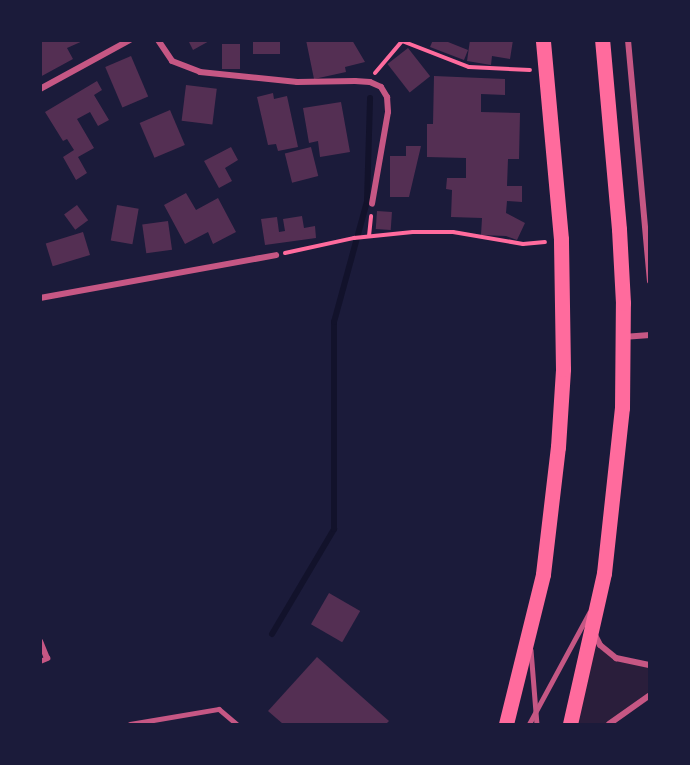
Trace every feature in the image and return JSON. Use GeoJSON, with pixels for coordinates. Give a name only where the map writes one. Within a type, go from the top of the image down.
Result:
{"type":"FeatureCollection","features":[{"type":"Feature","properties":{"kind":"main road"},"geometry":{"type":"LineString","coordinates":[[506,724],[543,574],[558,447],[564,316],[561,239],[543,40]]}},
{"type":"Feature","properties":{"kind":"main road"},"geometry":{"type":"LineString","coordinates":[[570,724],[600,594],[618,465],[623,337],[615,165],[602,40]]}},
{"type":"Feature","properties":{"kind":"street"},"geometry":{"type":"LineString","coordinates":[[40,89],[130,40]]}},
{"type":"Feature","properties":{"kind":"street"},"geometry":{"type":"LineString","coordinates":[[158,40],[172,61],[200,72],[297,82],[370,82],[381,87],[387,96],[388,112],[372,204]]}},
{"type":"Feature","properties":{"kind":"street"},"geometry":{"type":"LineString","coordinates":[[628,40],[650,281]]}},
{"type":"Feature","properties":{"kind":"street"},"geometry":{"type":"LineString","coordinates":[[40,298],[276,255]]}},
{"type":"Feature","properties":{"kind":"street"},"geometry":{"type":"LineString","coordinates":[[623,337],[650,335]]}},
{"type":"Feature","properties":{"kind":"street"},"geometry":{"type":"LineString","coordinates":[[593,627],[600,645],[616,658],[650,665]]}},
{"type":"Feature","properties":{"kind":"street"},"geometry":{"type":"LineString","coordinates":[[40,641],[44,660]]}},
{"type":"Feature","properties":{"kind":"street"},"geometry":{"type":"LineString","coordinates":[[609,724],[650,695]]}},
{"type":"Feature","properties":{"kind":"lane"},"geometry":{"type":"LineString","coordinates":[[529,724],[600,594]]}},
{"type":"Feature","properties":{"kind":"lane"},"geometry":{"type":"LineString","coordinates":[[529,632],[537,724]]}},
{"type":"Feature","properties":{"kind":"lane"},"geometry":{"type":"LineString","coordinates":[[130,724],[219,709],[237,724]]}},
{"type":"Feature","properties":{"kind":"path"},"geometry":{"type":"LineString","coordinates":[[370,82],[376,70],[402,40],[469,67],[546,70]]}},
{"type":"Feature","properties":{"kind":"path"},"geometry":{"type":"LineString","coordinates":[[369,236],[372,204]]}},
{"type":"Feature","properties":{"kind":"path"},"geometry":{"type":"LineString","coordinates":[[276,255],[369,236],[453,232],[523,244],[561,239]]}},
{"type":"Feature","properties":{"kind":"shaded area"},"geometry":{"type":"Polygon","coordinates":[[[595,636],[616,658],[649,665],[649,700],[614,724],[570,724],[595,636]]]}},
{"type":"Feature","properties":{"kind":"building"},"geometry":{"type":"Polygon","coordinates":[[[40,40],[85,40],[67,48],[73,59],[40,77],[40,40]]]}},
{"type":"Feature","properties":{"kind":"building"},"geometry":{"type":"Polygon","coordinates":[[[188,40],[211,40],[193,50],[188,40]]]}},
{"type":"Feature","properties":{"kind":"building"},"geometry":{"type":"Polygon","coordinates":[[[253,40],[280,40],[280,54],[253,54],[253,40]]]}},
{"type":"Feature","properties":{"kind":"building"},"geometry":{"type":"Polygon","coordinates":[[[306,40],[352,40],[365,62],[345,67],[346,72],[314,79],[306,40]]]}},
{"type":"Feature","properties":{"kind":"building"},"geometry":{"type":"Polygon","coordinates":[[[433,40],[443,40],[468,50],[464,60],[430,47],[433,40]]]}},
{"type":"Feature","properties":{"kind":"building"},"geometry":{"type":"Polygon","coordinates":[[[470,40],[513,40],[510,59],[492,56],[491,65],[467,61],[470,40]]]}},
{"type":"Feature","properties":{"kind":"building"},"geometry":{"type":"Polygon","coordinates":[[[222,44],[240,44],[240,69],[222,69],[222,44]]]}},
{"type":"Feature","properties":{"kind":"building"},"geometry":{"type":"Polygon","coordinates":[[[408,48],[430,76],[410,92],[388,64],[408,48]]]}},
{"type":"Feature","properties":{"kind":"building"},"geometry":{"type":"Polygon","coordinates":[[[131,56],[148,97],[122,107],[105,67],[131,56]]]}},
{"type":"Feature","properties":{"kind":"building"},"geometry":{"type":"Polygon","coordinates":[[[434,76],[505,79],[505,95],[481,94],[481,112],[520,113],[519,159],[508,159],[507,186],[522,186],[522,202],[507,201],[506,213],[525,223],[517,240],[506,236],[481,235],[482,218],[451,217],[452,190],[446,189],[447,178],[466,178],[466,158],[427,157],[427,124],[433,124],[434,76]]]}},
{"type":"Feature","properties":{"kind":"building"},"geometry":{"type":"Polygon","coordinates":[[[97,81],[102,90],[94,95],[109,120],[98,126],[90,112],[77,119],[94,148],[78,157],[87,173],[76,180],[63,157],[74,150],[67,139],[63,141],[45,112],[97,81]]]}},
{"type":"Feature","properties":{"kind":"building"},"geometry":{"type":"Polygon","coordinates":[[[186,85],[217,89],[212,125],[182,121],[186,85]]]}},
{"type":"Feature","properties":{"kind":"building"},"geometry":{"type":"Polygon","coordinates":[[[273,93],[274,99],[287,96],[298,147],[278,151],[276,144],[268,145],[257,97],[273,93]]]}},
{"type":"Feature","properties":{"kind":"building"},"geometry":{"type":"Polygon","coordinates":[[[341,102],[350,152],[320,157],[318,141],[309,143],[303,108],[341,102]]]}},
{"type":"Feature","properties":{"kind":"building"},"geometry":{"type":"Polygon","coordinates":[[[170,110],[185,145],[154,158],[140,123],[170,110]]]}},
{"type":"Feature","properties":{"kind":"building"},"geometry":{"type":"Polygon","coordinates":[[[406,146],[421,146],[409,197],[390,197],[390,156],[406,156],[406,146]]]}},
{"type":"Feature","properties":{"kind":"building"},"geometry":{"type":"Polygon","coordinates":[[[231,147],[238,160],[225,168],[232,181],[219,188],[204,161],[231,147]]]}},
{"type":"Feature","properties":{"kind":"building"},"geometry":{"type":"Polygon","coordinates":[[[311,147],[318,176],[292,183],[285,154],[311,147]]]}},
{"type":"Feature","properties":{"kind":"building"},"geometry":{"type":"Polygon","coordinates":[[[186,193],[196,210],[218,198],[236,232],[213,244],[208,232],[185,244],[164,205],[186,193]]]}},
{"type":"Feature","properties":{"kind":"building"},"geometry":{"type":"Polygon","coordinates":[[[77,205],[88,220],[75,230],[64,214],[77,205]]]}},
{"type":"Feature","properties":{"kind":"building"},"geometry":{"type":"Polygon","coordinates":[[[117,205],[139,209],[132,244],[111,240],[117,205]]]}},
{"type":"Feature","properties":{"kind":"building"},"geometry":{"type":"Polygon","coordinates":[[[377,211],[392,212],[391,230],[376,229],[377,211]]]}},
{"type":"Feature","properties":{"kind":"building"},"geometry":{"type":"Polygon","coordinates":[[[302,216],[304,228],[315,226],[316,238],[265,245],[261,219],[277,217],[279,232],[285,231],[283,219],[302,216]]]}},
{"type":"Feature","properties":{"kind":"building"},"geometry":{"type":"Polygon","coordinates":[[[168,221],[172,250],[146,253],[142,225],[168,221]]]}},
{"type":"Feature","properties":{"kind":"building"},"geometry":{"type":"Polygon","coordinates":[[[83,232],[90,255],[53,266],[46,243],[83,232]]]}},
{"type":"Feature","properties":{"kind":"building"},"geometry":{"type":"Polygon","coordinates":[[[329,593],[360,611],[342,642],[311,624],[329,593]]]}},
{"type":"Feature","properties":{"kind":"building"},"geometry":{"type":"Polygon","coordinates":[[[317,657],[389,721],[386,724],[283,724],[268,711],[317,657]]]}},
{"type":"Feature","properties":{"kind":"waterway"},"geometry":{"type":"LineString","coordinates":[[272,634],[334,529],[334,322],[367,201],[370,98]]}}]}
